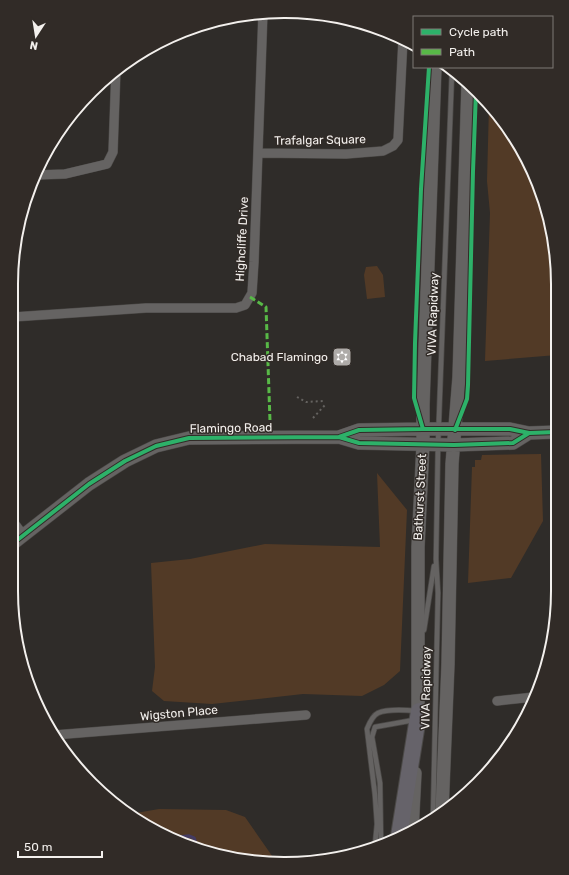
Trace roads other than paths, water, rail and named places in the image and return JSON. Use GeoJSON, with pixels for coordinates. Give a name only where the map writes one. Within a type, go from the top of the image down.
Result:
{"type":"FeatureCollection","features":[{"type":"Feature","properties":{"kind":"highway"},"geometry":{"type":"LineString","coordinates":[[400,831],[418,715]]}},
{"type":"Feature","properties":{"kind":"main road","name":"Bathurst Street"},"geometry":{"type":"LineString","coordinates":[[412,824],[418,715],[418,547],[423,444],[435,68]]}},
{"type":"Feature","properties":{"kind":"main road"},"geometry":{"type":"LineString","coordinates":[[442,805],[454,445],[459,377],[468,91]]}},
{"type":"Feature","properties":{"kind":"main road","name":"Flamingo Road"},"geometry":{"type":"LineString","coordinates":[[18,540],[89,484],[125,461],[156,446],[189,438],[340,436],[359,430],[423,429],[455,430],[510,428],[529,433]]}},
{"type":"Feature","properties":{"kind":"main road"},"geometry":{"type":"LineString","coordinates":[[529,433],[551,432]]}},
{"type":"Feature","properties":{"kind":"main road","name":"Flamingo Road"},"geometry":{"type":"LineString","coordinates":[[340,436],[359,443],[454,445],[513,443],[529,433]]}},
{"type":"Feature","properties":{"kind":"street","name":"Highcliffe Drive"},"geometry":{"type":"LineString","coordinates":[[18,316],[146,308],[236,308],[245,305],[252,293],[262,19]]}},
{"type":"Feature","properties":{"kind":"street","name":"Trafalgar Square"},"geometry":{"type":"LineString","coordinates":[[258,153],[346,154],[383,151],[393,146],[398,140],[403,45]]}},
{"type":"Feature","properties":{"kind":"street"},"geometry":{"type":"LineString","coordinates":[[42,174],[65,174],[107,164],[113,152],[116,78]]}},
{"type":"Feature","properties":{"kind":"street"},"geometry":{"type":"LineString","coordinates":[[18,527],[24,536]]}},
{"type":"Feature","properties":{"kind":"street"},"geometry":{"type":"LineString","coordinates":[[497,700],[528,698]]}},
{"type":"Feature","properties":{"kind":"street","name":"Wigston Place"},"geometry":{"type":"LineString","coordinates":[[60,734],[306,715]]}},
{"type":"Feature","properties":{"kind":"lane","name":"VIVA Rapidway"},"geometry":{"type":"LineString","coordinates":[[432,813],[438,593],[436,559],[438,444],[452,77]]}},
{"type":"Feature","properties":{"kind":"lane","name":"VIVA Rapidway"},"geometry":{"type":"LineString","coordinates":[[419,659],[436,559]]}},
{"type":"Feature","properties":{"kind":"lane"},"geometry":{"type":"LineString","coordinates":[[376,841],[378,824],[367,730],[371,720],[378,713],[397,710],[418,715]]}},
{"type":"Feature","properties":{"kind":"lane"},"geometry":{"type":"LineString","coordinates":[[381,839],[380,783],[372,737],[375,726],[418,715]]}},
{"type":"Feature","properties":{"kind":"waterway"},"geometry":{"type":"LineString","coordinates":[[183,837],[189,836],[194,838],[195,842]]}},
{"type":"Feature","properties":{"kind":"place","name":"Chabad Flamingo"},"geometry":{"type":"Point","coordinates":[342,357]}}]}
